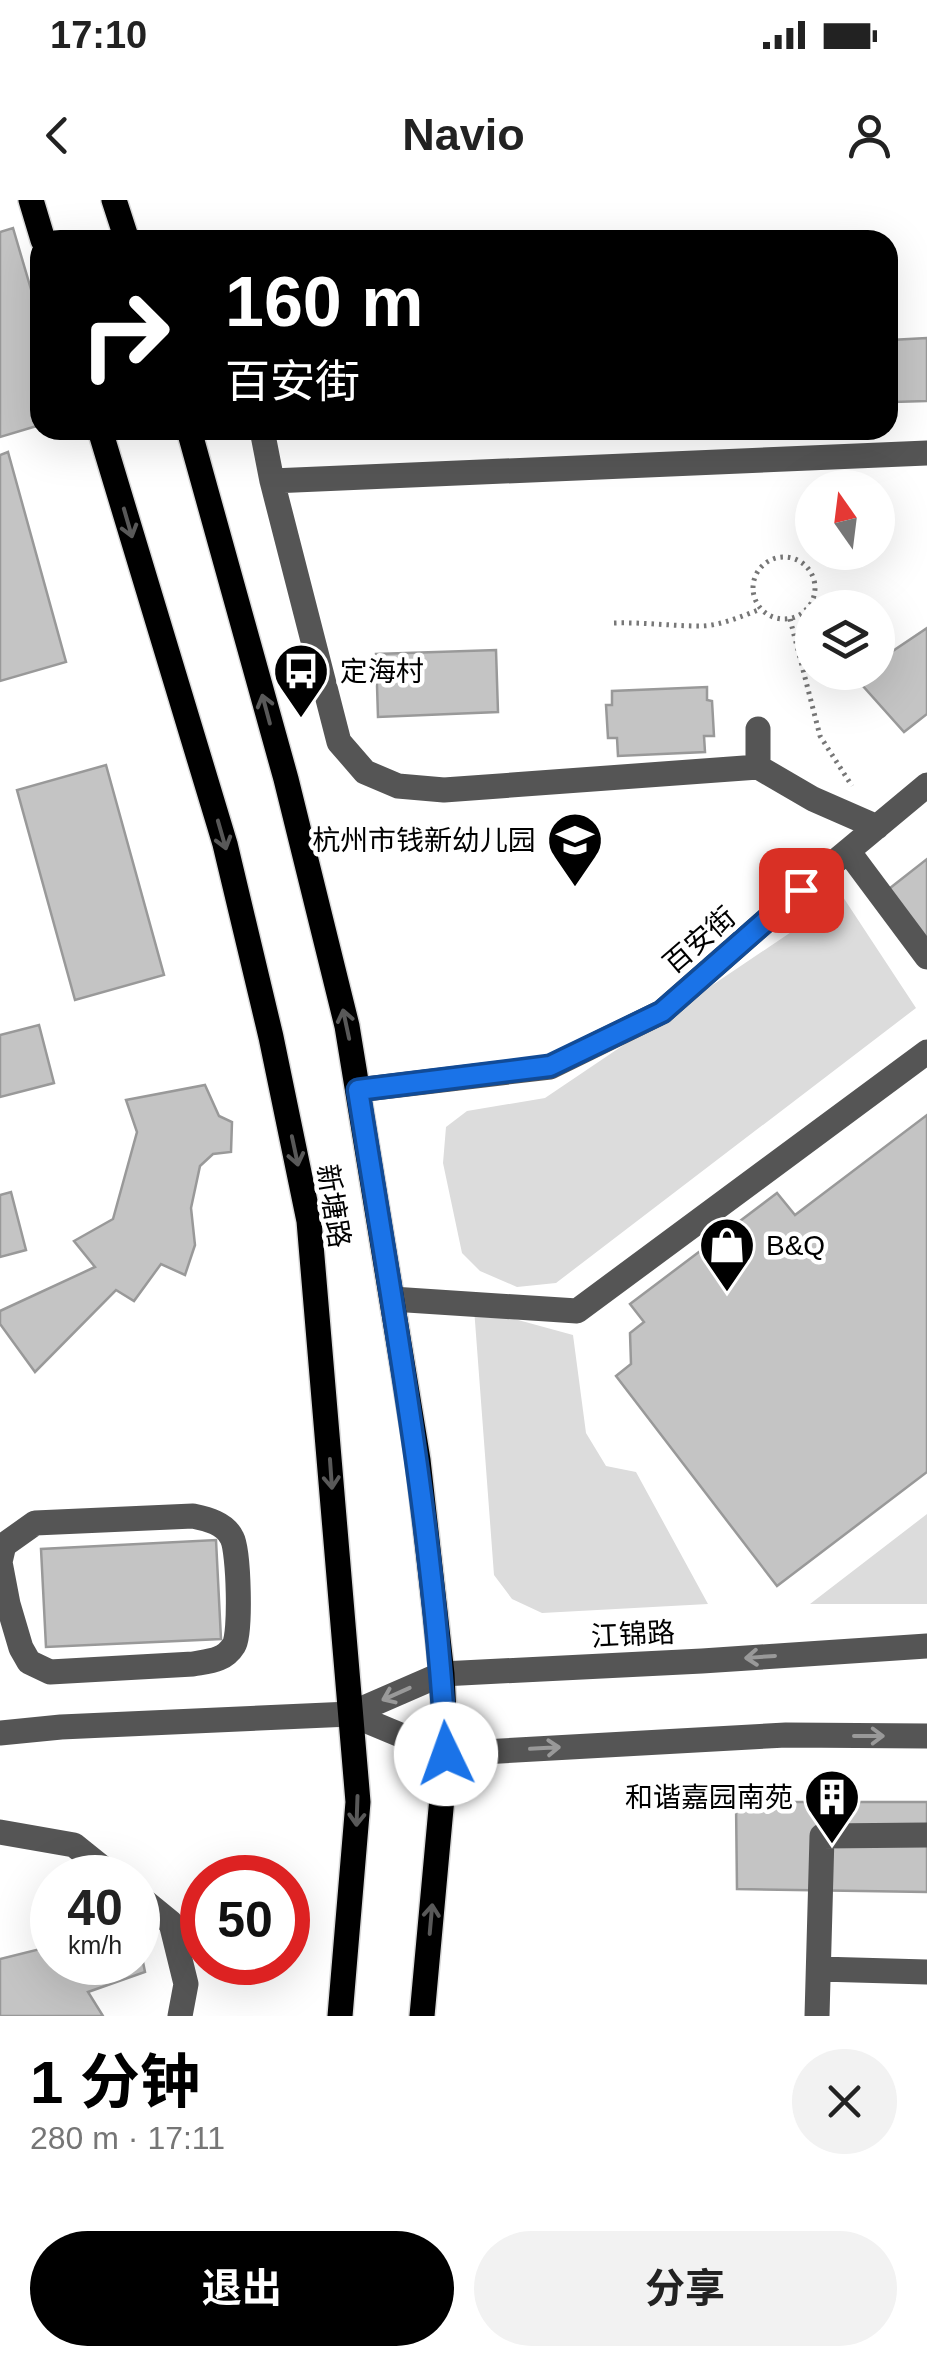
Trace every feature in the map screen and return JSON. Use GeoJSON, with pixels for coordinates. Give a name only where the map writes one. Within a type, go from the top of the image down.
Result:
{"type":"FeatureCollection","features":[{"type":"Feature","properties":{"kind":"main road"},"geometry":{"type":"LineString","coordinates":[[32,200],[41,230]]}},
{"type":"Feature","properties":{"kind":"main road"},"geometry":{"type":"LineString","coordinates":[[114,200],[124,230]]}},
{"type":"Feature","properties":{"kind":"main road","name":"新塘路"},"geometry":{"type":"LineString","coordinates":[[103,440],[225,844],[309,1221],[358,1802],[340,2016]]}},
{"type":"Feature","properties":{"kind":"main road","name":"新塘路"},"geometry":{"type":"LineString","coordinates":[[192,440],[286,779],[347,1026],[418,1460],[442,1674],[446,1754],[422,2016]]}},
{"type":"Feature","properties":{"kind":"street"},"geometry":{"type":"LineString","coordinates":[[264,440],[339,742],[364,772],[398,786],[444,790],[758,768],[813,799],[877,827]]}},
{"type":"Feature","properties":{"kind":"street"},"geometry":{"type":"LineString","coordinates":[[272,481],[927,454]]}},
{"type":"Feature","properties":{"kind":"street"},"geometry":{"type":"LineString","coordinates":[[758,730],[758,768]]}},
{"type":"Feature","properties":{"kind":"street","name":"百安街"},"geometry":{"type":"LineString","coordinates":[[358,1090],[550,1066],[662,1012],[927,785]]}},
{"type":"Feature","properties":{"kind":"street"},"geometry":{"type":"LineString","coordinates":[[848,851],[927,957]]}},
{"type":"Feature","properties":{"kind":"street"},"geometry":{"type":"LineString","coordinates":[[392,1300],[577,1311],[927,1052]]}},
{"type":"Feature","properties":{"kind":"street"},"geometry":{"type":"LineString","coordinates":[[192,1516],[214,1521],[232,1537],[238,1568],[238,1641],[216,1661],[50,1672],[29,1662],[21,1648],[1,1573],[4,1545],[35,1523],[192,1516]]}},
{"type":"Feature","properties":{"kind":"street","name":"江锦路"},"geometry":{"type":"LineString","coordinates":[[0,1734],[62,1727],[350,1714],[442,1674],[927,1646]]}},
{"type":"Feature","properties":{"kind":"street","name":"江锦路"},"geometry":{"type":"LineString","coordinates":[[350,1714],[446,1754],[786,1735],[927,1736]]}},
{"type":"Feature","properties":{"kind":"street"},"geometry":{"type":"LineString","coordinates":[[0,1832],[74,1845],[86,1855]]}},
{"type":"Feature","properties":{"kind":"street"},"geometry":{"type":"LineString","coordinates":[[817,2016],[822,1836],[927,1835]]}},
{"type":"Feature","properties":{"kind":"street"},"geometry":{"type":"LineString","coordinates":[[160,1914],[171,1923],[186,1984],[180,2016]]}},
{"type":"Feature","properties":{"kind":"street"},"geometry":{"type":"LineString","coordinates":[[818,1970],[927,1972]]}},
{"type":"Feature","properties":{"kind":"path"},"geometry":{"type":"LineString","coordinates":[[777,557],[794,558],[808,566],[815,581],[814,598],[806,611],[790,619],[774,618],[761,609],[754,594],[754,578],[762,565],[777,557]]}},
{"type":"Feature","properties":{"kind":"path"},"geometry":{"type":"LineString","coordinates":[[614,623],[704,626],[761,609]]}},
{"type":"Feature","properties":{"kind":"path"},"geometry":{"type":"LineString","coordinates":[[790,619],[820,736],[877,827]]}},
{"type":"Feature","properties":{"kind":"shaded area"},"geometry":{"type":"Polygon","coordinates":[[[843,897],[916,1008],[556,1283],[517,1287],[480,1271],[462,1253],[443,1163],[446,1127],[467,1111],[545,1098],[843,897]]]}},
{"type":"Feature","properties":{"kind":"shaded area"},"geometry":{"type":"Polygon","coordinates":[[[474,1308],[573,1335],[586,1433],[606,1466],[636,1472],[708,1604],[542,1613],[512,1599],[494,1575],[474,1308]]]}},
{"type":"Feature","properties":{"kind":"shaded area"},"geometry":{"type":"Polygon","coordinates":[[[927,1514],[927,1604],[810,1604],[927,1514]]]}},
{"type":"Feature","properties":{"kind":"building"},"geometry":{"type":"Polygon","coordinates":[[[13,228],[30,286],[30,428],[0,437],[0,232],[13,228]]]}},
{"type":"Feature","properties":{"kind":"building"},"geometry":{"type":"Polygon","coordinates":[[[927,338],[927,401],[898,402],[898,340],[927,338]]]}},
{"type":"Feature","properties":{"kind":"building"},"geometry":{"type":"Polygon","coordinates":[[[8,452],[66,662],[0,681],[0,455],[8,452]]]}},
{"type":"Feature","properties":{"kind":"building"},"geometry":{"type":"Polygon","coordinates":[[[927,628],[927,714],[904,732],[866,690],[895,690],[895,650],[927,628]]]}},
{"type":"Feature","properties":{"kind":"building"},"geometry":{"type":"Polygon","coordinates":[[[496,650],[498,712],[378,717],[376,654],[496,650]]]}},
{"type":"Feature","properties":{"kind":"building"},"geometry":{"type":"Polygon","coordinates":[[[707,687],[714,736],[704,736],[705,752],[618,756],[617,738],[608,738],[606,705],[612,705],[612,691],[707,687]]]}},
{"type":"Feature","properties":{"kind":"building"},"geometry":{"type":"Polygon","coordinates":[[[106,765],[164,975],[75,1000],[17,790],[106,765]]]}},
{"type":"Feature","properties":{"kind":"building"},"geometry":{"type":"Polygon","coordinates":[[[927,859],[927,944],[885,892],[927,859]]]}},
{"type":"Feature","properties":{"kind":"building"},"geometry":{"type":"Polygon","coordinates":[[[39,1025],[54,1083],[0,1097],[0,1035],[39,1025]]]}},
{"type":"Feature","properties":{"kind":"building"},"geometry":{"type":"Polygon","coordinates":[[[205,1085],[219,1116],[232,1122],[231,1152],[213,1154],[200,1166],[191,1208],[195,1245],[185,1275],[161,1264],[134,1301],[116,1290],[35,1372],[0,1324],[0,1311],[95,1267],[74,1241],[113,1219],[137,1132],[126,1100],[205,1085]]]}},
{"type":"Feature","properties":{"kind":"building"},"geometry":{"type":"Polygon","coordinates":[[[927,1115],[927,1472],[777,1586],[616,1376],[631,1364],[630,1333],[644,1322],[630,1304],[777,1193],[795,1215],[927,1115]]]}},
{"type":"Feature","properties":{"kind":"building"},"geometry":{"type":"Polygon","coordinates":[[[11,1192],[26,1250],[0,1257],[0,1195],[11,1192]]]}},
{"type":"Feature","properties":{"kind":"building"},"geometry":{"type":"Polygon","coordinates":[[[216,1540],[221,1639],[46,1647],[41,1549],[216,1540]]]}},
{"type":"Feature","properties":{"kind":"building","name":"和谐嘉园南苑"},"geometry":{"type":"Polygon","coordinates":[[[736,1802],[927,1802],[927,1892],[737,1889],[736,1802]]]}},
{"type":"Feature","properties":{"kind":"building"},"geometry":{"type":"Polygon","coordinates":[[[30,1952],[30,1985],[108,1985],[88,1992],[103,2016],[0,2016],[0,1959],[30,1952]]]}},
{"type":"Feature","properties":{"kind":"place","name":"定海村"},"geometry":{"type":"Point","coordinates":[301,720]}},
{"type":"Feature","properties":{"kind":"place","name":"杭州市钱新幼儿园"},"geometry":{"type":"Point","coordinates":[575,889]}},
{"type":"Feature","properties":{"kind":"place","name":"B&Q"},"geometry":{"type":"Point","coordinates":[727,1294]}},
{"type":"Feature","properties":{"kind":"place","name":"和谐嘉园南苑"},"geometry":{"type":"Point","coordinates":[832,1846]}},
{"type":"Feature","properties":{"kind":"route"},"geometry":{"type":"LineString","coordinates":[[446,1754],[442,1674],[418,1460],[358,1090],[550,1066],[662,1012],[801,890]]}}]}
